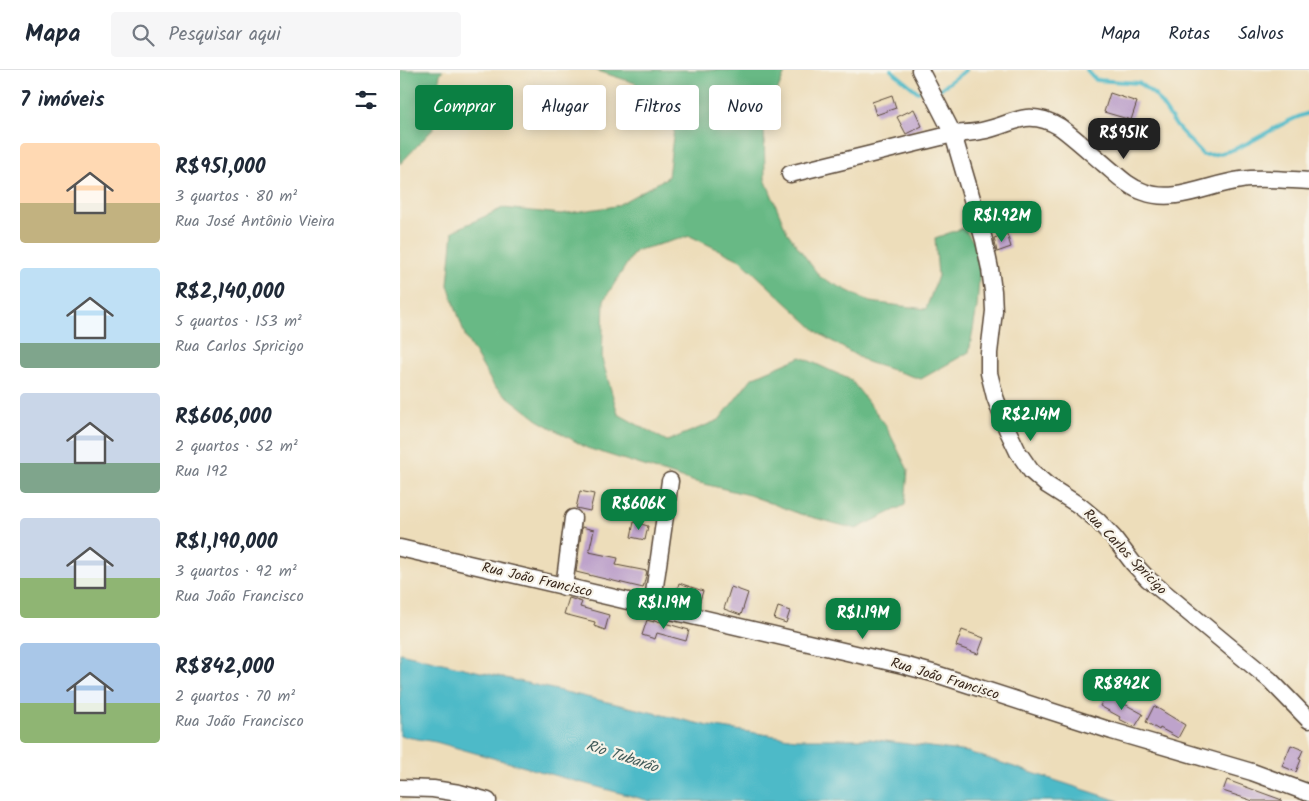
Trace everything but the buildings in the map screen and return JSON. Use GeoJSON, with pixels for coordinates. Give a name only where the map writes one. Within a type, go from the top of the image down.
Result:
{"type":"FeatureCollection","features":[{"type":"Feature","properties":{"kind":"street","name":"Rua Carlos Spricigo"},"geometry":{"type":"LineString","coordinates":[[920,70],[953,134],[984,240],[990,269],[994,311],[989,353],[989,373],[1006,429],[1018,452],[1031,471],[1047,485],[1080,506],[1098,521],[1148,579],[1270,680],[1309,720]]}},
{"type":"Feature","properties":{"kind":"street"},"geometry":{"type":"LineString","coordinates":[[790,174],[953,134],[980,131],[1016,120],[1036,117],[1050,121],[1073,136],[1129,185],[1144,193],[1163,196],[1179,194],[1242,179],[1309,181]]}},
{"type":"Feature","properties":{"kind":"street"},"geometry":{"type":"LineString","coordinates":[[652,607],[670,481]]}},
{"type":"Feature","properties":{"kind":"street"},"geometry":{"type":"LineString","coordinates":[[564,587],[573,518]]}},
{"type":"Feature","properties":{"kind":"street","name":"Rua João Francisco"},"geometry":{"type":"LineString","coordinates":[[400,548],[903,665],[1112,731],[1252,772],[1309,792]]}},
{"type":"Feature","properties":{"kind":"street"},"geometry":{"type":"LineString","coordinates":[[400,788],[459,793],[488,801]]}},
{"type":"Feature","properties":{"kind":"green space"},"geometry":{"type":"Polygon","coordinates":[[[400,70],[443,70],[440,74],[439,85],[415,85],[415,130],[432,130],[400,164],[400,70]]]}},
{"type":"Feature","properties":{"kind":"green space"},"geometry":{"type":"Polygon","coordinates":[[[595,70],[786,70],[780,85],[709,85],[709,130],[764,130],[765,179],[787,232],[820,277],[870,302],[926,309],[938,276],[935,238],[963,228],[981,251],[977,307],[969,352],[921,379],[867,362],[820,334],[740,260],[690,236],[635,251],[604,300],[602,359],[618,414],[667,441],[719,420],[752,378],[801,357],[851,380],[885,424],[908,470],[905,505],[856,529],[800,514],[749,495],[692,481],[587,448],[538,420],[494,386],[466,338],[448,285],[453,231],[503,208],[561,214],[616,206],[668,177],[674,130],[699,130],[699,85],[637,85],[595,70]]]}},
{"type":"Feature","properties":{"kind":"water","name":"Rio Tubarão"},"geometry":{"type":"Polygon","coordinates":[[[400,653],[709,726],[796,739],[870,739],[968,752],[1119,801],[650,801],[436,742],[400,736],[400,653]]]}},
{"type":"Feature","properties":{"kind":"waterway"},"geometry":{"type":"LineString","coordinates":[[891,70],[918,92]]}},
{"type":"Feature","properties":{"kind":"waterway"},"geometry":{"type":"LineString","coordinates":[[940,89],[966,70]]}},
{"type":"Feature","properties":{"kind":"waterway"},"geometry":{"type":"LineString","coordinates":[[1087,70],[1096,80],[1139,83],[1156,96],[1177,127],[1203,155],[1217,154],[1244,145],[1283,124],[1309,113]]}}]}
